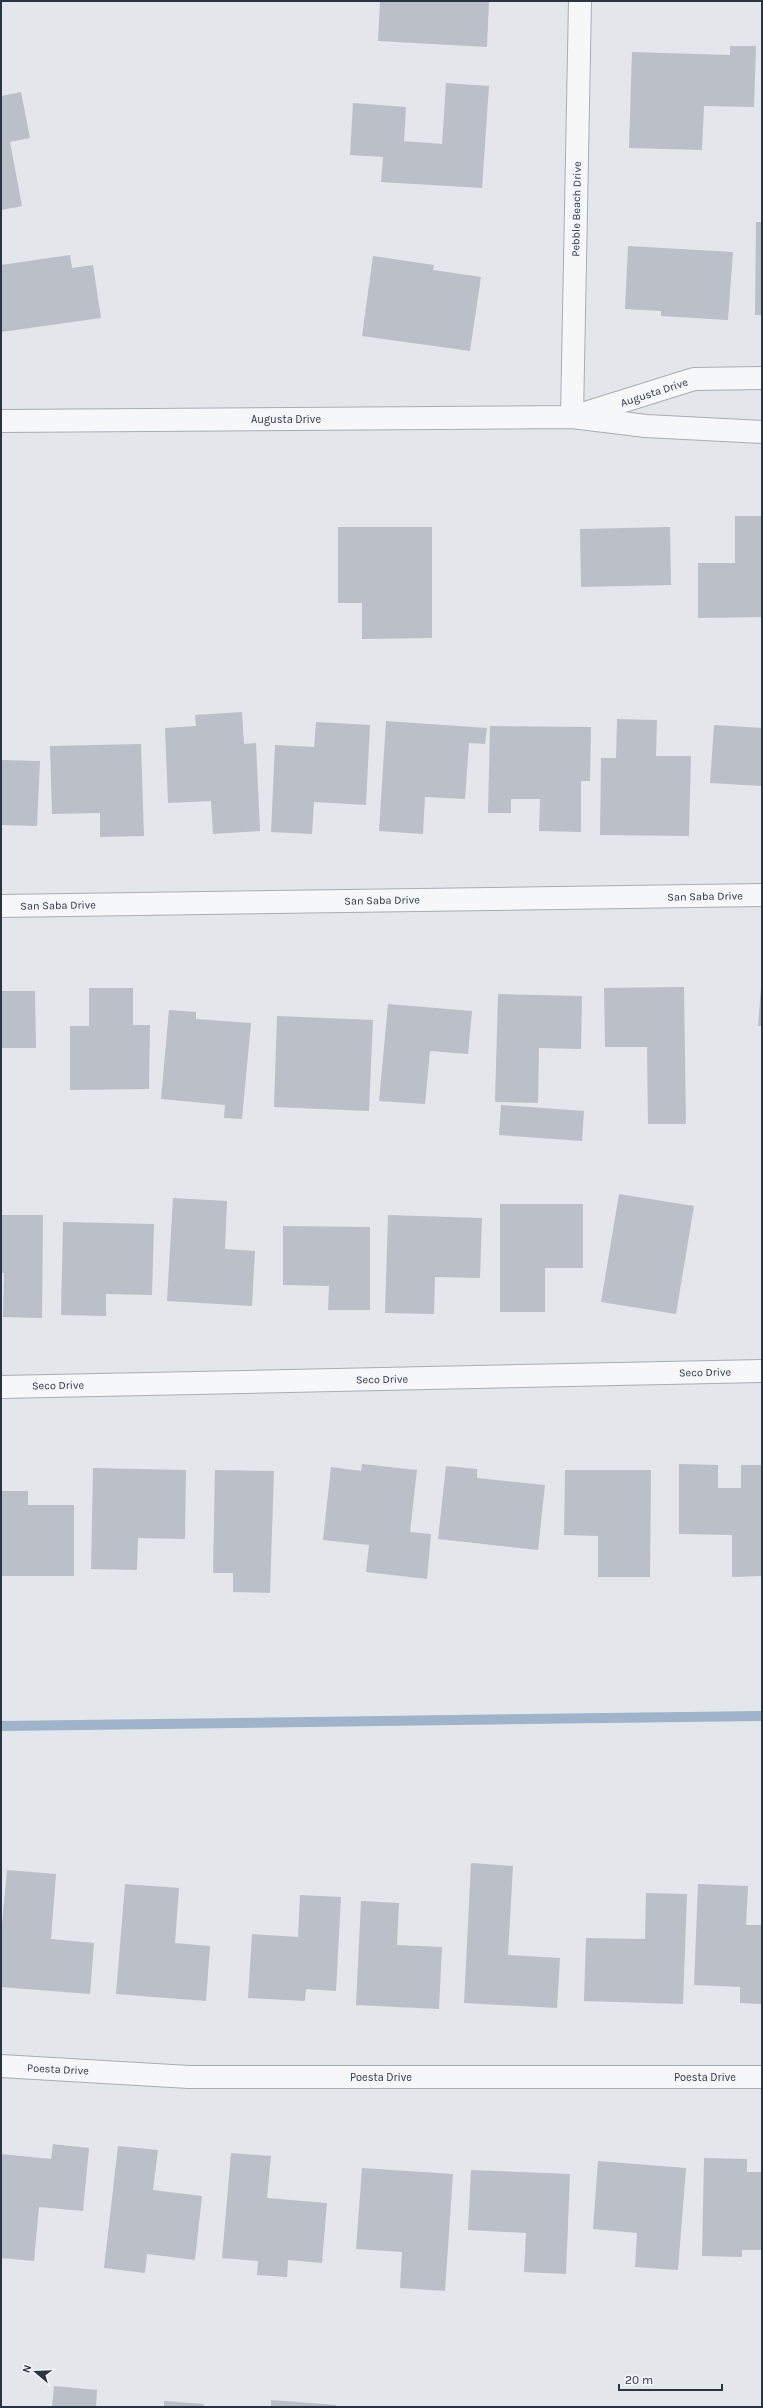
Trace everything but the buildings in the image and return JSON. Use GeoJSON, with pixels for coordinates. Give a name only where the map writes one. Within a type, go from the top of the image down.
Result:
{"type":"FeatureCollection","features":[{"type":"Feature","properties":{"kind":"street","name":"Pebble Beach Drive"},"geometry":{"type":"LineString","coordinates":[[572,418],[580,1]]}},
{"type":"Feature","properties":{"kind":"street","name":"Augusta Drive"},"geometry":{"type":"LineString","coordinates":[[572,418],[694,379],[762,378]]}},
{"type":"Feature","properties":{"kind":"street","name":"Augusta Drive"},"geometry":{"type":"LineString","coordinates":[[1,421],[572,418],[646,426],[762,432]]}},
{"type":"Feature","properties":{"kind":"street","name":"San Saba Drive"},"geometry":{"type":"LineString","coordinates":[[1,906],[762,895]]}},
{"type":"Feature","properties":{"kind":"street","name":"Seco Drive"},"geometry":{"type":"LineString","coordinates":[[1,1387],[762,1371]]}},
{"type":"Feature","properties":{"kind":"street","name":"Poesta Drive"},"geometry":{"type":"LineString","coordinates":[[1,2066],[189,2077],[762,2077]]}},
{"type":"Feature","properties":{"kind":"waterway"},"geometry":{"type":"LineString","coordinates":[[1,1726],[762,1716]]}}]}
